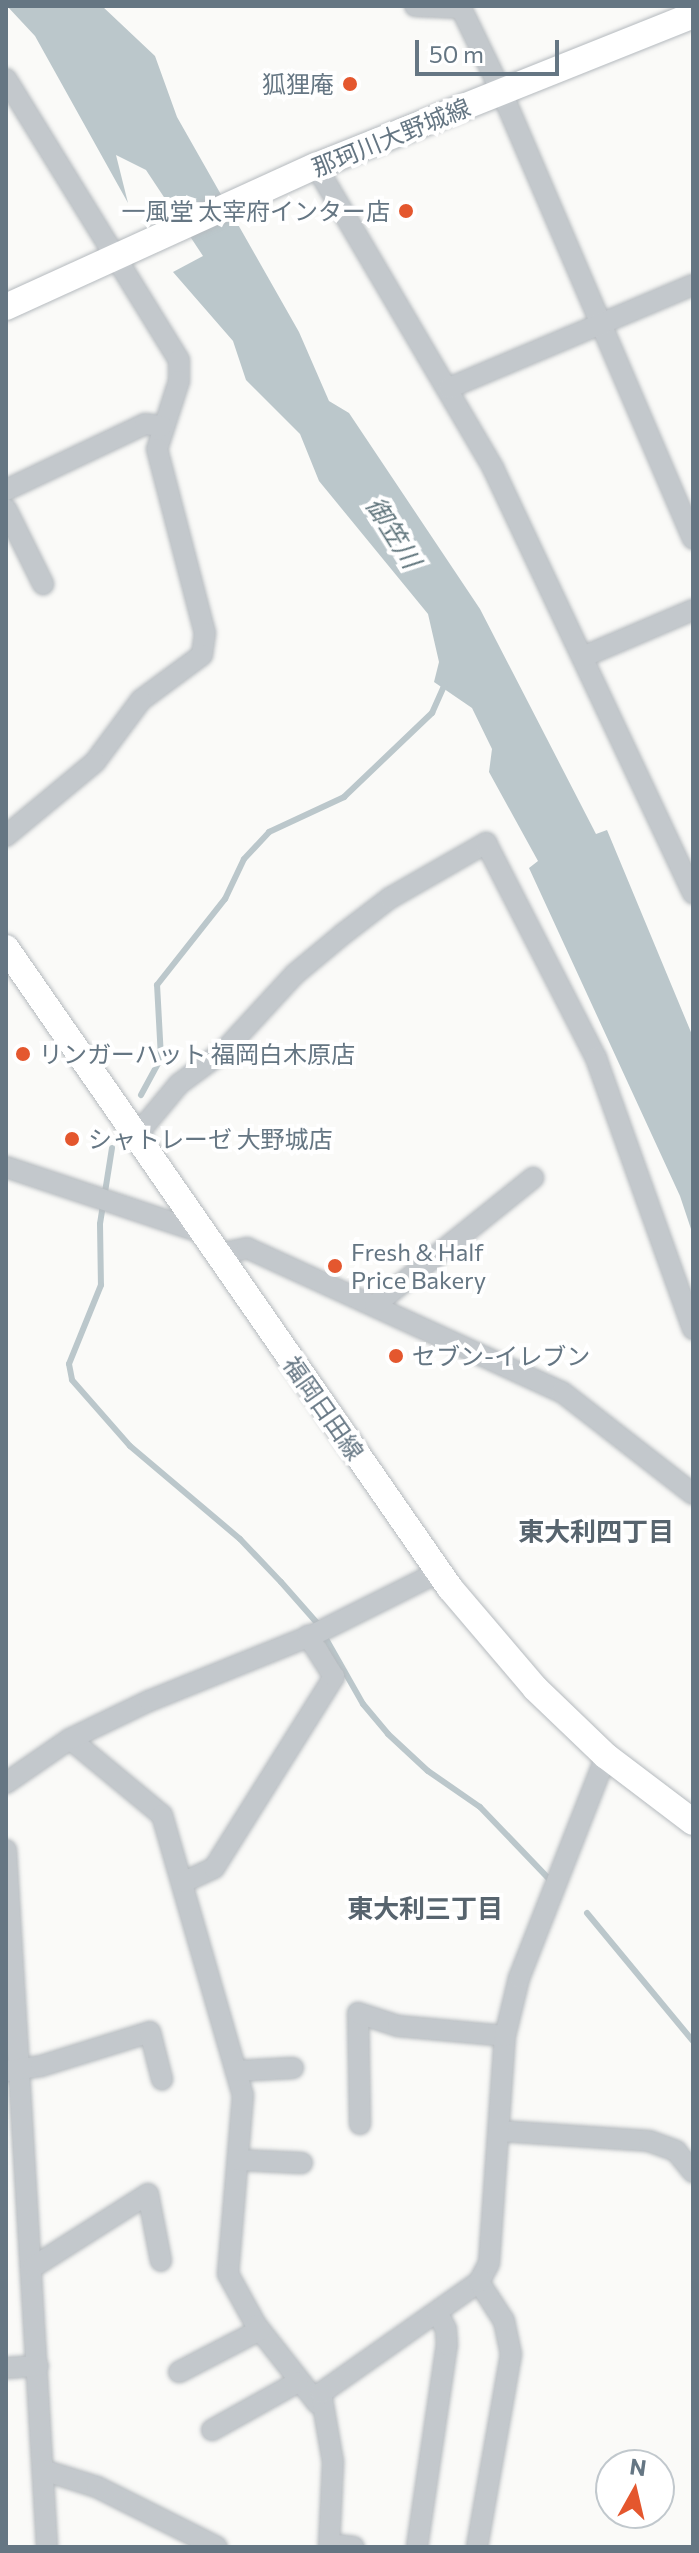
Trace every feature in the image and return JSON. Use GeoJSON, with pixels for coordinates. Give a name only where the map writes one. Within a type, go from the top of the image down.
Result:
{"type":"FeatureCollection","features":[{"type":"Feature","properties":{"kind":"main road","name":"那珂川大野城線"},"geometry":{"type":"LineString","coordinates":[[6,307],[120,252],[316,166],[693,15]]}},
{"type":"Feature","properties":{"kind":"main road","name":"福岡日田線"},"geometry":{"type":"LineString","coordinates":[[7,955],[439,1572],[535,1688],[606,1756],[693,1822]]}},
{"type":"Feature","properties":{"kind":"street"},"geometry":{"type":"LineString","coordinates":[[415,6],[460,7],[502,93],[693,539]]}},
{"type":"Feature","properties":{"kind":"street"},"geometry":{"type":"LineString","coordinates":[[6,79],[14,108],[120,252],[179,360],[179,381],[157,449],[205,633],[202,655],[141,700],[95,762],[6,836]]}},
{"type":"Feature","properties":{"kind":"street"},"geometry":{"type":"LineString","coordinates":[[316,166],[449,388],[585,656],[693,893]]}},
{"type":"Feature","properties":{"kind":"street"},"geometry":{"type":"LineString","coordinates":[[449,388],[693,285]]}},
{"type":"Feature","properties":{"kind":"street"},"geometry":{"type":"LineString","coordinates":[[6,490],[145,424],[162,426]]}},
{"type":"Feature","properties":{"kind":"street"},"geometry":{"type":"LineString","coordinates":[[6,509],[43,584]]}},
{"type":"Feature","properties":{"kind":"street"},"geometry":{"type":"LineString","coordinates":[[585,656],[693,610]]}},
{"type":"Feature","properties":{"kind":"street"},"geometry":{"type":"LineString","coordinates":[[135,1137],[179,1084],[225,1050],[331,944],[390,898],[486,843],[596,1058],[693,1329]]}},
{"type":"Feature","properties":{"kind":"street"},"geometry":{"type":"LineString","coordinates":[[6,1167],[200,1232]]}},
{"type":"Feature","properties":{"kind":"street"},"geometry":{"type":"LineString","coordinates":[[375,1305],[533,1178]]}},
{"type":"Feature","properties":{"kind":"street"},"geometry":{"type":"LineString","coordinates":[[217,1254],[247,1248],[562,1392],[693,1494]]}},
{"type":"Feature","properties":{"kind":"street"},"geometry":{"type":"LineString","coordinates":[[6,1783],[70,1739],[149,1701],[317,1633],[439,1572]]}},
{"type":"Feature","properties":{"kind":"street"},"geometry":{"type":"LineString","coordinates":[[184,1882],[214,1868],[334,1677],[317,1633]]}},
{"type":"Feature","properties":{"kind":"street"},"geometry":{"type":"LineString","coordinates":[[70,1739],[162,1815],[184,1882],[243,2095],[239,2160],[225,2262],[260,2330],[318,2404],[333,2462],[329,2545],[354,2547]]}},
{"type":"Feature","properties":{"kind":"street"},"geometry":{"type":"LineString","coordinates":[[318,2404],[327,2387],[479,2282],[489,2263],[505,2036],[519,1978],[606,1756]]}},
{"type":"Feature","properties":{"kind":"street"},"geometry":{"type":"LineString","coordinates":[[6,1850],[14,2071],[33,2267],[47,2547]]}},
{"type":"Feature","properties":{"kind":"street"},"geometry":{"type":"LineString","coordinates":[[360,2124],[358,2013],[412,2029],[505,2036]]}},
{"type":"Feature","properties":{"kind":"street"},"geometry":{"type":"LineString","coordinates":[[14,2071],[150,2032],[162,2079]]}},
{"type":"Feature","properties":{"kind":"street"},"geometry":{"type":"LineString","coordinates":[[236,2071],[293,2068]]}},
{"type":"Feature","properties":{"kind":"street"},"geometry":{"type":"LineString","coordinates":[[500,2131],[649,2141],[676,2151],[693,2172]]}},
{"type":"Feature","properties":{"kind":"street"},"geometry":{"type":"LineString","coordinates":[[239,2160],[302,2163]]}},
{"type":"Feature","properties":{"kind":"street"},"geometry":{"type":"LineString","coordinates":[[33,2267],[148,2194],[161,2261]]}},
{"type":"Feature","properties":{"kind":"street"},"geometry":{"type":"LineString","coordinates":[[477,2547],[511,2354],[504,2321],[479,2282]]}},
{"type":"Feature","properties":{"kind":"street"},"geometry":{"type":"LineString","coordinates":[[417,2547],[447,2345],[446,2329],[437,2312]]}},
{"type":"Feature","properties":{"kind":"street"},"geometry":{"type":"LineString","coordinates":[[179,2372],[260,2330]]}},
{"type":"Feature","properties":{"kind":"street"},"geometry":{"type":"LineString","coordinates":[[6,2368],[38,2366]]}},
{"type":"Feature","properties":{"kind":"street"},"geometry":{"type":"LineString","coordinates":[[212,2430],[298,2382]]}},
{"type":"Feature","properties":{"kind":"street"},"geometry":{"type":"LineString","coordinates":[[43,2470],[97,2487],[217,2547]]}},
{"type":"Feature","properties":{"kind":"water","name":"御笠川"},"geometry":{"type":"Polygon","coordinates":[[[7,6],[102,6],[155,56],[177,117],[299,332],[329,401],[349,413],[480,609],[596,834],[607,830],[693,1037],[693,1235],[680,1196],[529,868],[538,861],[489,772],[492,749],[472,708],[434,682],[439,662],[428,614],[319,481],[300,434],[246,380],[233,341],[173,272],[203,256],[146,170],[116,155],[128,203],[35,36],[7,6]]]}},
{"type":"Feature","properties":{"kind":"waterway"},"geometry":{"type":"LineString","coordinates":[[141,1095],[161,1058],[157,985],[225,899],[244,859],[269,832],[344,797],[432,713],[445,684]]}},
{"type":"Feature","properties":{"kind":"waterway"},"geometry":{"type":"LineString","coordinates":[[112,1148],[100,1224],[101,1285],[69,1364],[72,1380],[130,1446],[240,1539],[281,1582],[317,1623],[363,1704],[388,1734],[428,1771],[480,1807],[550,1880]]}},
{"type":"Feature","properties":{"kind":"waterway"},"geometry":{"type":"LineString","coordinates":[[587,1913],[693,2041]]}},
{"type":"Feature","properties":{"kind":"place","name":"狐狸庵"},"geometry":{"type":"Point","coordinates":[350,84]}},
{"type":"Feature","properties":{"kind":"place","name":"一風堂 太宰府インター店"},"geometry":{"type":"Point","coordinates":[406,211]}},
{"type":"Feature","properties":{"kind":"place","name":"リンガーハット 福岡白木原店"},"geometry":{"type":"Point","coordinates":[23,1054]}},
{"type":"Feature","properties":{"kind":"place","name":"シャトレーゼ 大野城店"},"geometry":{"type":"Point","coordinates":[72,1139]}},
{"type":"Feature","properties":{"kind":"place","name":"Fresh & Half Price Bakery"},"geometry":{"type":"Point","coordinates":[335,1266]}},
{"type":"Feature","properties":{"kind":"place","name":"セブン-イレブン"},"geometry":{"type":"Point","coordinates":[396,1356]}},
{"type":"Feature","properties":{"kind":"district","name":"東大利四丁目"},"geometry":{"type":"Point","coordinates":[596,1531]}},
{"type":"Feature","properties":{"kind":"district","name":"東大利三丁目"},"geometry":{"type":"Point","coordinates":[425,1908]}}]}
